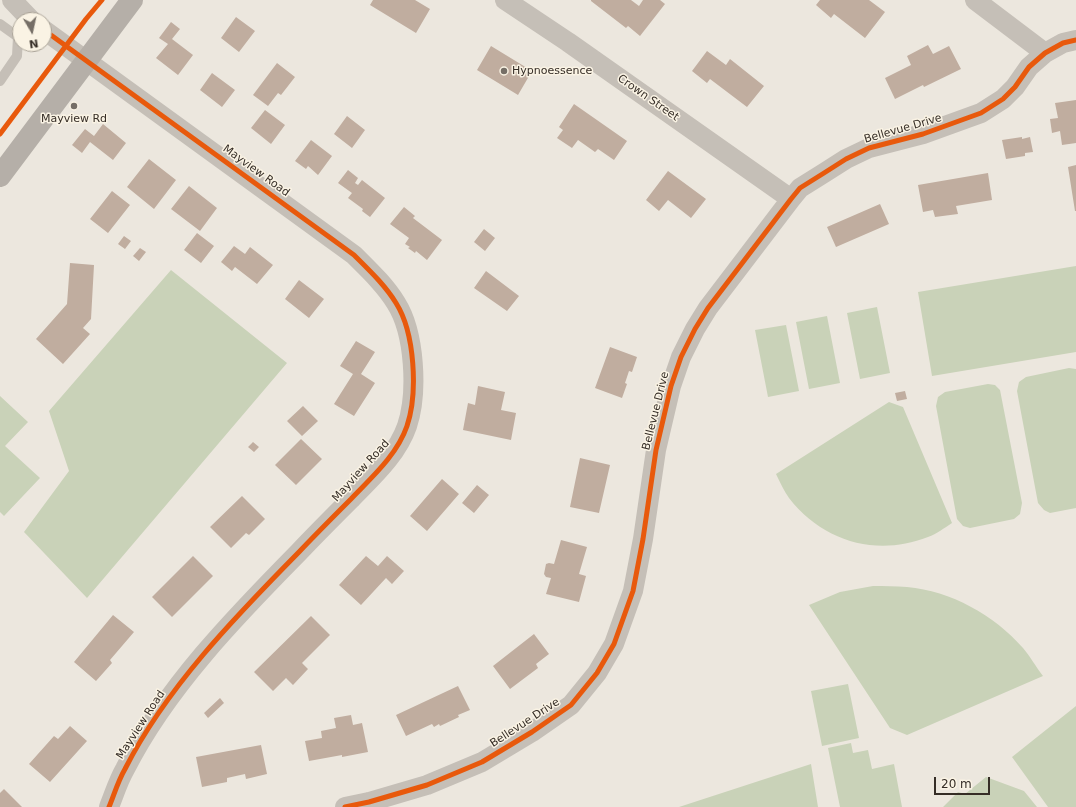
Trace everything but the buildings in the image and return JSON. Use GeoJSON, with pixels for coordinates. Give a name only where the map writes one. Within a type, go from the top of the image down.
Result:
{"type":"FeatureCollection","features":[{"type":"Feature","properties":{"kind":"main road"},"geometry":{"type":"LineString","coordinates":[[0,176],[132,0]]}},
{"type":"Feature","properties":{"kind":"street"},"geometry":{"type":"LineString","coordinates":[[12,0],[23,12]]}},
{"type":"Feature","properties":{"kind":"street","name":"Crown Street"},"geometry":{"type":"LineString","coordinates":[[505,0],[568,42],[791,199]]}},
{"type":"Feature","properties":{"kind":"street"},"geometry":{"type":"LineString","coordinates":[[975,0],[1045,53]]}},
{"type":"Feature","properties":{"kind":"street","name":"Mayview Road"},"geometry":{"type":"LineString","coordinates":[[52,36],[354,254],[380,282],[397,304],[407,326],[412,353],[412,402],[407,426],[398,446],[371,478],[235,617],[190,672],[162,708],[140,743],[124,770],[109,807]]}},
{"type":"Feature","properties":{"kind":"street","name":"Bellevue Drive"},"geometry":{"type":"LineString","coordinates":[[345,807],[369,802],[427,785],[482,762],[532,732],[571,705],[597,673],[614,644],[633,591],[643,539],[656,450],[670,386],[681,357],[695,328],[708,308],[800,188],[846,159],[869,148],[923,134],[981,113],[1003,99],[1015,87],[1029,67],[1045,53],[1062,43],[1076,40]]}},
{"type":"Feature","properties":{"kind":"lane"},"geometry":{"type":"LineString","coordinates":[[0,24],[18,37],[17,56],[0,80]]}},
{"type":"Feature","properties":{"kind":"green space"},"geometry":{"type":"Polygon","coordinates":[[[1076,266],[1076,352],[932,376],[918,292],[1076,266]]]}},
{"type":"Feature","properties":{"kind":"green space"},"geometry":{"type":"Polygon","coordinates":[[[171,270],[287,363],[87,598],[24,532],[69,471],[49,411],[171,270]]]}},
{"type":"Feature","properties":{"kind":"green space"},"geometry":{"type":"Polygon","coordinates":[[[877,307],[890,373],[860,379],[847,313],[877,307]]]}},
{"type":"Feature","properties":{"kind":"green space"},"geometry":{"type":"Polygon","coordinates":[[[827,316],[840,383],[809,389],[796,322],[827,316]]]}},
{"type":"Feature","properties":{"kind":"green space"},"geometry":{"type":"Polygon","coordinates":[[[786,325],[799,391],[768,397],[755,330],[786,325]]]}},
{"type":"Feature","properties":{"kind":"green space"},"geometry":{"type":"Polygon","coordinates":[[[1069,368],[1076,369],[1076,508],[1050,513],[1044,510],[1038,503],[1017,391],[1019,382],[1026,377],[1069,368]]]}},
{"type":"Feature","properties":{"kind":"green space"},"geometry":{"type":"Polygon","coordinates":[[[988,384],[995,385],[1000,390],[1022,503],[1020,514],[1014,519],[970,528],[963,526],[957,519],[936,406],[938,397],[945,392],[988,384]]]}},
{"type":"Feature","properties":{"kind":"green space"},"geometry":{"type":"Polygon","coordinates":[[[0,396],[28,422],[5,446],[40,478],[4,516],[0,512],[0,396]]]}},
{"type":"Feature","properties":{"kind":"green space"},"geometry":{"type":"Polygon","coordinates":[[[889,402],[903,407],[952,523],[931,536],[909,543],[890,546],[852,542],[834,535],[803,513],[789,498],[776,474],[889,402]]]}},
{"type":"Feature","properties":{"kind":"green space"},"geometry":{"type":"Polygon","coordinates":[[[873,586],[923,589],[955,599],[971,607],[999,625],[1011,636],[1026,651],[1043,676],[907,735],[890,728],[809,605],[840,592],[873,586]]]}},
{"type":"Feature","properties":{"kind":"green space"},"geometry":{"type":"Polygon","coordinates":[[[848,684],[859,738],[822,746],[811,691],[848,684]]]}},
{"type":"Feature","properties":{"kind":"green space"},"geometry":{"type":"Polygon","coordinates":[[[1076,706],[1076,807],[1048,807],[1012,757],[1076,706]]]}},
{"type":"Feature","properties":{"kind":"green space"},"geometry":{"type":"Polygon","coordinates":[[[851,743],[853,753],[868,750],[872,769],[894,764],[902,807],[840,807],[828,748],[851,743]]]}},
{"type":"Feature","properties":{"kind":"green space"},"geometry":{"type":"Polygon","coordinates":[[[811,764],[818,807],[679,807],[811,764]]]}},
{"type":"Feature","properties":{"kind":"green space"},"geometry":{"type":"Polygon","coordinates":[[[986,777],[1024,791],[1037,807],[943,807],[958,792],[965,794],[986,777]]]}},
{"type":"Feature","properties":{"kind":"cycle path"},"geometry":{"type":"LineString","coordinates":[[0,134],[86,19],[102,0]]}},
{"type":"Feature","properties":{"kind":"cycle path"},"geometry":{"type":"LineString","coordinates":[[52,36],[354,255],[382,284],[396,303],[407,330],[413,363],[413,397],[407,426],[397,447],[375,474],[251,602],[203,654],[160,710],[142,739],[118,783],[109,807]]}},
{"type":"Feature","properties":{"kind":"cycle path"},"geometry":{"type":"LineString","coordinates":[[345,807],[369,802],[427,785],[482,762],[532,732],[571,705],[597,673],[614,644],[633,591],[643,539],[656,450],[671,386],[681,357],[695,329],[708,308],[800,188],[846,159],[869,148],[923,134],[981,113],[1003,99],[1015,87],[1029,67],[1045,53],[1063,43],[1076,40]]}},
{"type":"Feature","properties":{"kind":"place","name":"Hypnoessence"},"geometry":{"type":"Point","coordinates":[504,71]}},
{"type":"Feature","properties":{"kind":"place","name":"Mayview Rd"},"geometry":{"type":"Point","coordinates":[74,106]}}]}
